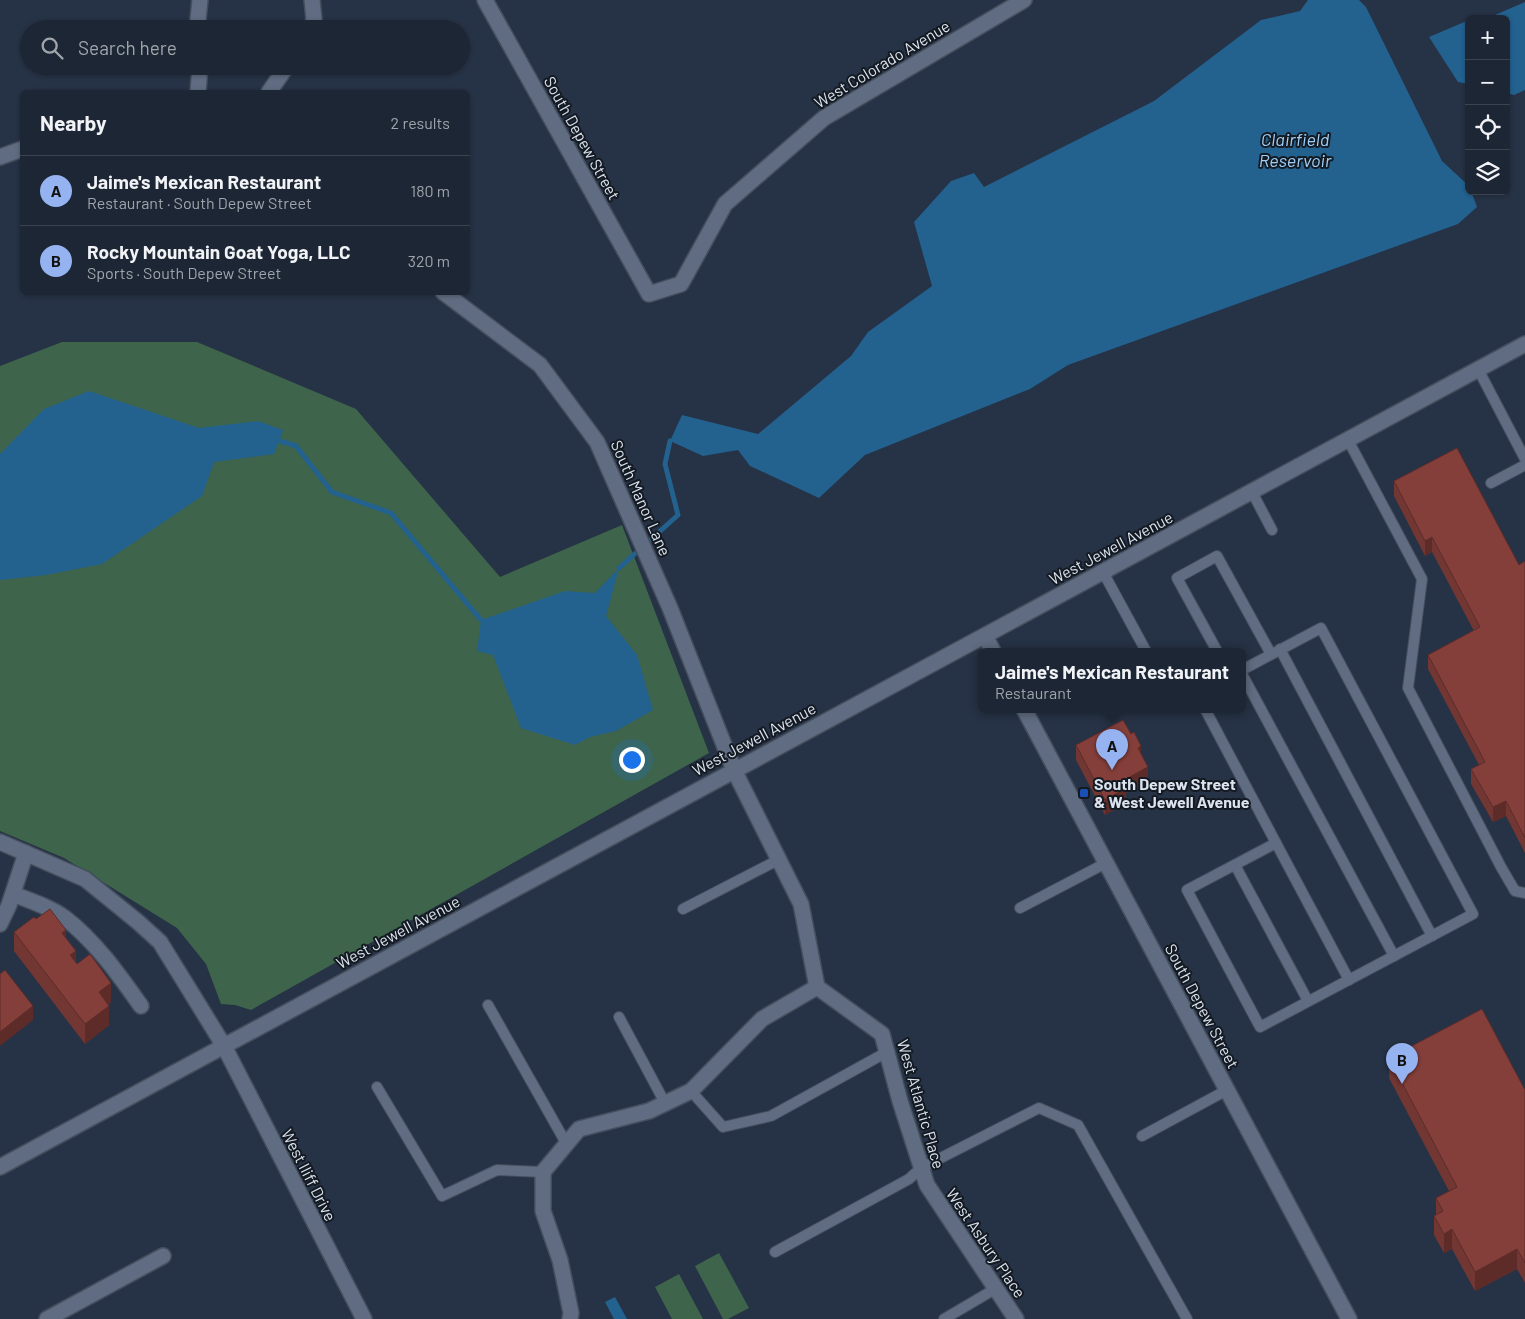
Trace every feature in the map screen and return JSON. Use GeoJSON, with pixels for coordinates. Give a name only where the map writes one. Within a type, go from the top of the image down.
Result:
{"type":"FeatureCollection","features":[{"type":"Feature","properties":{"kind":"street"},"geometry":{"type":"LineString","coordinates":[[198,20],[200,0]]}},
{"type":"Feature","properties":{"kind":"street"},"geometry":{"type":"LineString","coordinates":[[312,0],[314,20]]}},
{"type":"Feature","properties":{"kind":"street","name":"South Depew Street"},"geometry":{"type":"LineString","coordinates":[[485,0],[648,294]]}},
{"type":"Feature","properties":{"kind":"street","name":"West Colorado Avenue"},"geometry":{"type":"LineString","coordinates":[[648,294],[681,284],[725,204],[824,118],[1024,0]]}},
{"type":"Feature","properties":{"kind":"street"},"geometry":{"type":"LineString","coordinates":[[198,90],[199,75]]}},
{"type":"Feature","properties":{"kind":"street"},"geometry":{"type":"LineString","coordinates":[[270,90],[281,75]]}},
{"type":"Feature","properties":{"kind":"street"},"geometry":{"type":"LineString","coordinates":[[0,157],[20,151]]}},
{"type":"Feature","properties":{"kind":"street","name":"South Manor Lane"},"geometry":{"type":"LineString","coordinates":[[446,295],[540,365],[597,442],[663,591],[734,770],[800,904],[816,987]]}},
{"type":"Feature","properties":{"kind":"street","name":"West Jewell Avenue"},"geometry":{"type":"LineString","coordinates":[[0,1167],[1525,344]]}},
{"type":"Feature","properties":{"kind":"street"},"geometry":{"type":"LineString","coordinates":[[985,636],[991,648]]}},
{"type":"Feature","properties":{"kind":"street","name":"South Depew Street"},"geometry":{"type":"LineString","coordinates":[[1026,713],[1349,1319]]}},
{"type":"Feature","properties":{"kind":"street","name":"West Iliff Drive"},"geometry":{"type":"LineString","coordinates":[[0,842],[85,879],[146,928],[160,942],[224,1046],[364,1319]]}},
{"type":"Feature","properties":{"kind":"street"},"geometry":{"type":"LineString","coordinates":[[0,924],[13,894],[26,853]]}},
{"type":"Feature","properties":{"kind":"street"},"geometry":{"type":"LineString","coordinates":[[13,894],[42,905],[64,918],[85,936],[107,960],[141,1006]]}},
{"type":"Feature","properties":{"kind":"street"},"geometry":{"type":"LineString","coordinates":[[570,1319],[571,1313],[560,1260],[543,1211],[543,1172],[579,1128],[649,1111],[691,1091],[762,1018],[816,987]]}},
{"type":"Feature","properties":{"kind":"street","name":"West Atlantic Place"},"geometry":{"type":"LineString","coordinates":[[816,987],[882,1034],[926,1185]]}},
{"type":"Feature","properties":{"kind":"street","name":"West Asbury Place"},"geometry":{"type":"LineString","coordinates":[[926,1185],[1016,1319]]}},
{"type":"Feature","properties":{"kind":"street"},"geometry":{"type":"LineString","coordinates":[[47,1319],[163,1256]]}},
{"type":"Feature","properties":{"kind":"lane"},"geometry":{"type":"LineString","coordinates":[[1478,369],[1525,459]]}},
{"type":"Feature","properties":{"kind":"lane"},"geometry":{"type":"LineString","coordinates":[[1348,440],[1422,579],[1408,688],[1515,891],[1525,893]]}},
{"type":"Feature","properties":{"kind":"lane"},"geometry":{"type":"LineString","coordinates":[[1491,483],[1525,465]]}},
{"type":"Feature","properties":{"kind":"lane"},"geometry":{"type":"LineString","coordinates":[[1252,492],[1272,530]]}},
{"type":"Feature","properties":{"kind":"lane"},"geometry":{"type":"LineString","coordinates":[[1215,648],[1177,578],[1217,556],[1276,652],[1432,936]]}},
{"type":"Feature","properties":{"kind":"lane"},"geometry":{"type":"LineString","coordinates":[[1103,572],[1144,648]]}},
{"type":"Feature","properties":{"kind":"lane"},"geometry":{"type":"LineString","coordinates":[[1246,668],[1321,628],[1473,914],[1260,1027],[1187,890],[1276,843]]}},
{"type":"Feature","properties":{"kind":"lane"},"geometry":{"type":"LineString","coordinates":[[1246,681],[1394,956]]}},
{"type":"Feature","properties":{"kind":"lane"},"geometry":{"type":"LineString","coordinates":[[1207,713],[1349,980]]}},
{"type":"Feature","properties":{"kind":"lane"},"geometry":{"type":"LineString","coordinates":[[683,909],[778,860]]}},
{"type":"Feature","properties":{"kind":"lane"},"geometry":{"type":"LineString","coordinates":[[1020,908],[1106,863]]}},
{"type":"Feature","properties":{"kind":"lane"},"geometry":{"type":"LineString","coordinates":[[1235,865],[1308,1001]]}},
{"type":"Feature","properties":{"kind":"lane"},"geometry":{"type":"LineString","coordinates":[[488,1005],[566,1143]]}},
{"type":"Feature","properties":{"kind":"lane"},"geometry":{"type":"LineString","coordinates":[[619,1016],[665,1103]]}},
{"type":"Feature","properties":{"kind":"lane"},"geometry":{"type":"LineString","coordinates":[[691,1091],[723,1127],[771,1116],[887,1052]]}},
{"type":"Feature","properties":{"kind":"lane"},"geometry":{"type":"LineString","coordinates":[[377,1087],[442,1196],[497,1170],[543,1172]]}},
{"type":"Feature","properties":{"kind":"lane"},"geometry":{"type":"LineString","coordinates":[[1142,1136],[1227,1090]]}},
{"type":"Feature","properties":{"kind":"lane"},"geometry":{"type":"LineString","coordinates":[[775,1252],[909,1179],[921,1168],[1039,1108],[1078,1126],[1187,1319]]}},
{"type":"Feature","properties":{"kind":"lane"},"geometry":{"type":"LineString","coordinates":[[944,1319],[995,1289]]}},
{"type":"Feature","properties":{"kind":"green space"},"geometry":{"type":"Polygon","coordinates":[[[62,342],[197,342],[356,409],[500,577],[622,525],[709,753],[251,1010],[235,1005],[221,1004],[206,964],[177,928],[64,858],[0,831],[0,366],[62,342]]]}},
{"type":"Feature","properties":{"kind":"green space"},"geometry":{"type":"Polygon","coordinates":[[[719,1253],[749,1308],[728,1319],[723,1319],[695,1266],[719,1253]]]}},
{"type":"Feature","properties":{"kind":"green space"},"geometry":{"type":"Polygon","coordinates":[[[679,1274],[703,1319],[672,1319],[655,1287],[679,1274]]]}},
{"type":"Feature","properties":{"kind":"water","name":"Clairfield Reservoir"},"geometry":{"type":"Polygon","coordinates":[[[1308,0],[1359,0],[1366,7],[1442,161],[1465,182],[1465,195],[1472,195],[1477,207],[1458,224],[1068,365],[1030,389],[865,455],[819,498],[750,466],[738,450],[703,456],[670,441],[682,415],[758,434],[851,356],[868,332],[932,286],[914,222],[951,181],[974,173],[984,187],[1154,101],[1261,20],[1300,11],[1308,0]]]}},
{"type":"Feature","properties":{"kind":"water"},"geometry":{"type":"Polygon","coordinates":[[[1525,2],[1525,90],[1514,95],[1510,94],[1510,15],[1495,15],[1525,2]]]}},
{"type":"Feature","properties":{"kind":"water"},"geometry":{"type":"Polygon","coordinates":[[[1465,22],[1465,83],[1458,82],[1429,37],[1465,22]]]}},
{"type":"Feature","properties":{"kind":"water"},"geometry":{"type":"Polygon","coordinates":[[[89,391],[199,428],[258,421],[283,430],[274,454],[214,462],[202,496],[102,564],[46,575],[0,580],[0,454],[44,409],[89,391]]]}},
{"type":"Feature","properties":{"kind":"water"},"geometry":{"type":"Polygon","coordinates":[[[619,568],[606,616],[637,655],[653,710],[616,731],[590,737],[575,745],[521,728],[493,655],[477,651],[481,620],[565,591],[595,593],[619,568]]]}},
{"type":"Feature","properties":{"kind":"water"},"geometry":{"type":"Polygon","coordinates":[[[615,1297],[627,1319],[614,1319],[605,1302],[615,1297]]]}},
{"type":"Feature","properties":{"kind":"building"},"geometry":{"type":"Polygon","coordinates":[[[1457,448],[1519,565],[1525,561],[1525,838],[1506,801],[1493,807],[1471,769],[1485,762],[1428,655],[1480,627],[1432,537],[1425,541],[1394,481],[1457,448]]]}},
{"type":"Feature","properties":{"kind":"building"},"geometry":{"type":"Polygon","coordinates":[[[1123,720],[1131,734],[1134,732],[1141,746],[1138,748],[1148,767],[1122,781],[1126,788],[1105,800],[1076,745],[1123,720]]]}},
{"type":"Feature","properties":{"kind":"building"},"geometry":{"type":"Polygon","coordinates":[[[50,909],[66,930],[62,933],[76,951],[70,955],[77,964],[90,954],[111,983],[99,992],[109,1006],[85,1024],[14,932],[34,917],[36,919],[50,909]]]}},
{"type":"Feature","properties":{"kind":"building"},"geometry":{"type":"Polygon","coordinates":[[[5,970],[33,1006],[0,1032],[0,974],[5,970]]]}},
{"type":"Feature","properties":{"kind":"building"},"geometry":{"type":"Polygon","coordinates":[[[1482,1009],[1525,1090],[1525,1263],[1517,1249],[1475,1272],[1452,1229],[1444,1234],[1434,1216],[1443,1211],[1436,1198],[1457,1187],[1389,1058],[1482,1009]]]}},
{"type":"Feature","properties":{"kind":"waterway"},"geometry":{"type":"LineString","coordinates":[[277,440],[296,446],[332,492],[391,513],[481,620]]}},
{"type":"Feature","properties":{"kind":"waterway"},"geometry":{"type":"LineString","coordinates":[[619,568],[678,515],[665,464],[670,441]]}},
{"type":"Feature","properties":{"kind":"place","name":"Jaime's Mexican Restaurant"},"geometry":{"type":"Point","coordinates":[1112,770]}},
{"type":"Feature","properties":{"kind":"place","name":"South Depew Street & West Jewell Avenue"},"geometry":{"type":"Point","coordinates":[1084,793]}},
{"type":"Feature","properties":{"kind":"place","name":"Rocky Mountain Goat Yoga, LLC"},"geometry":{"type":"Point","coordinates":[1402,1084]}}]}
